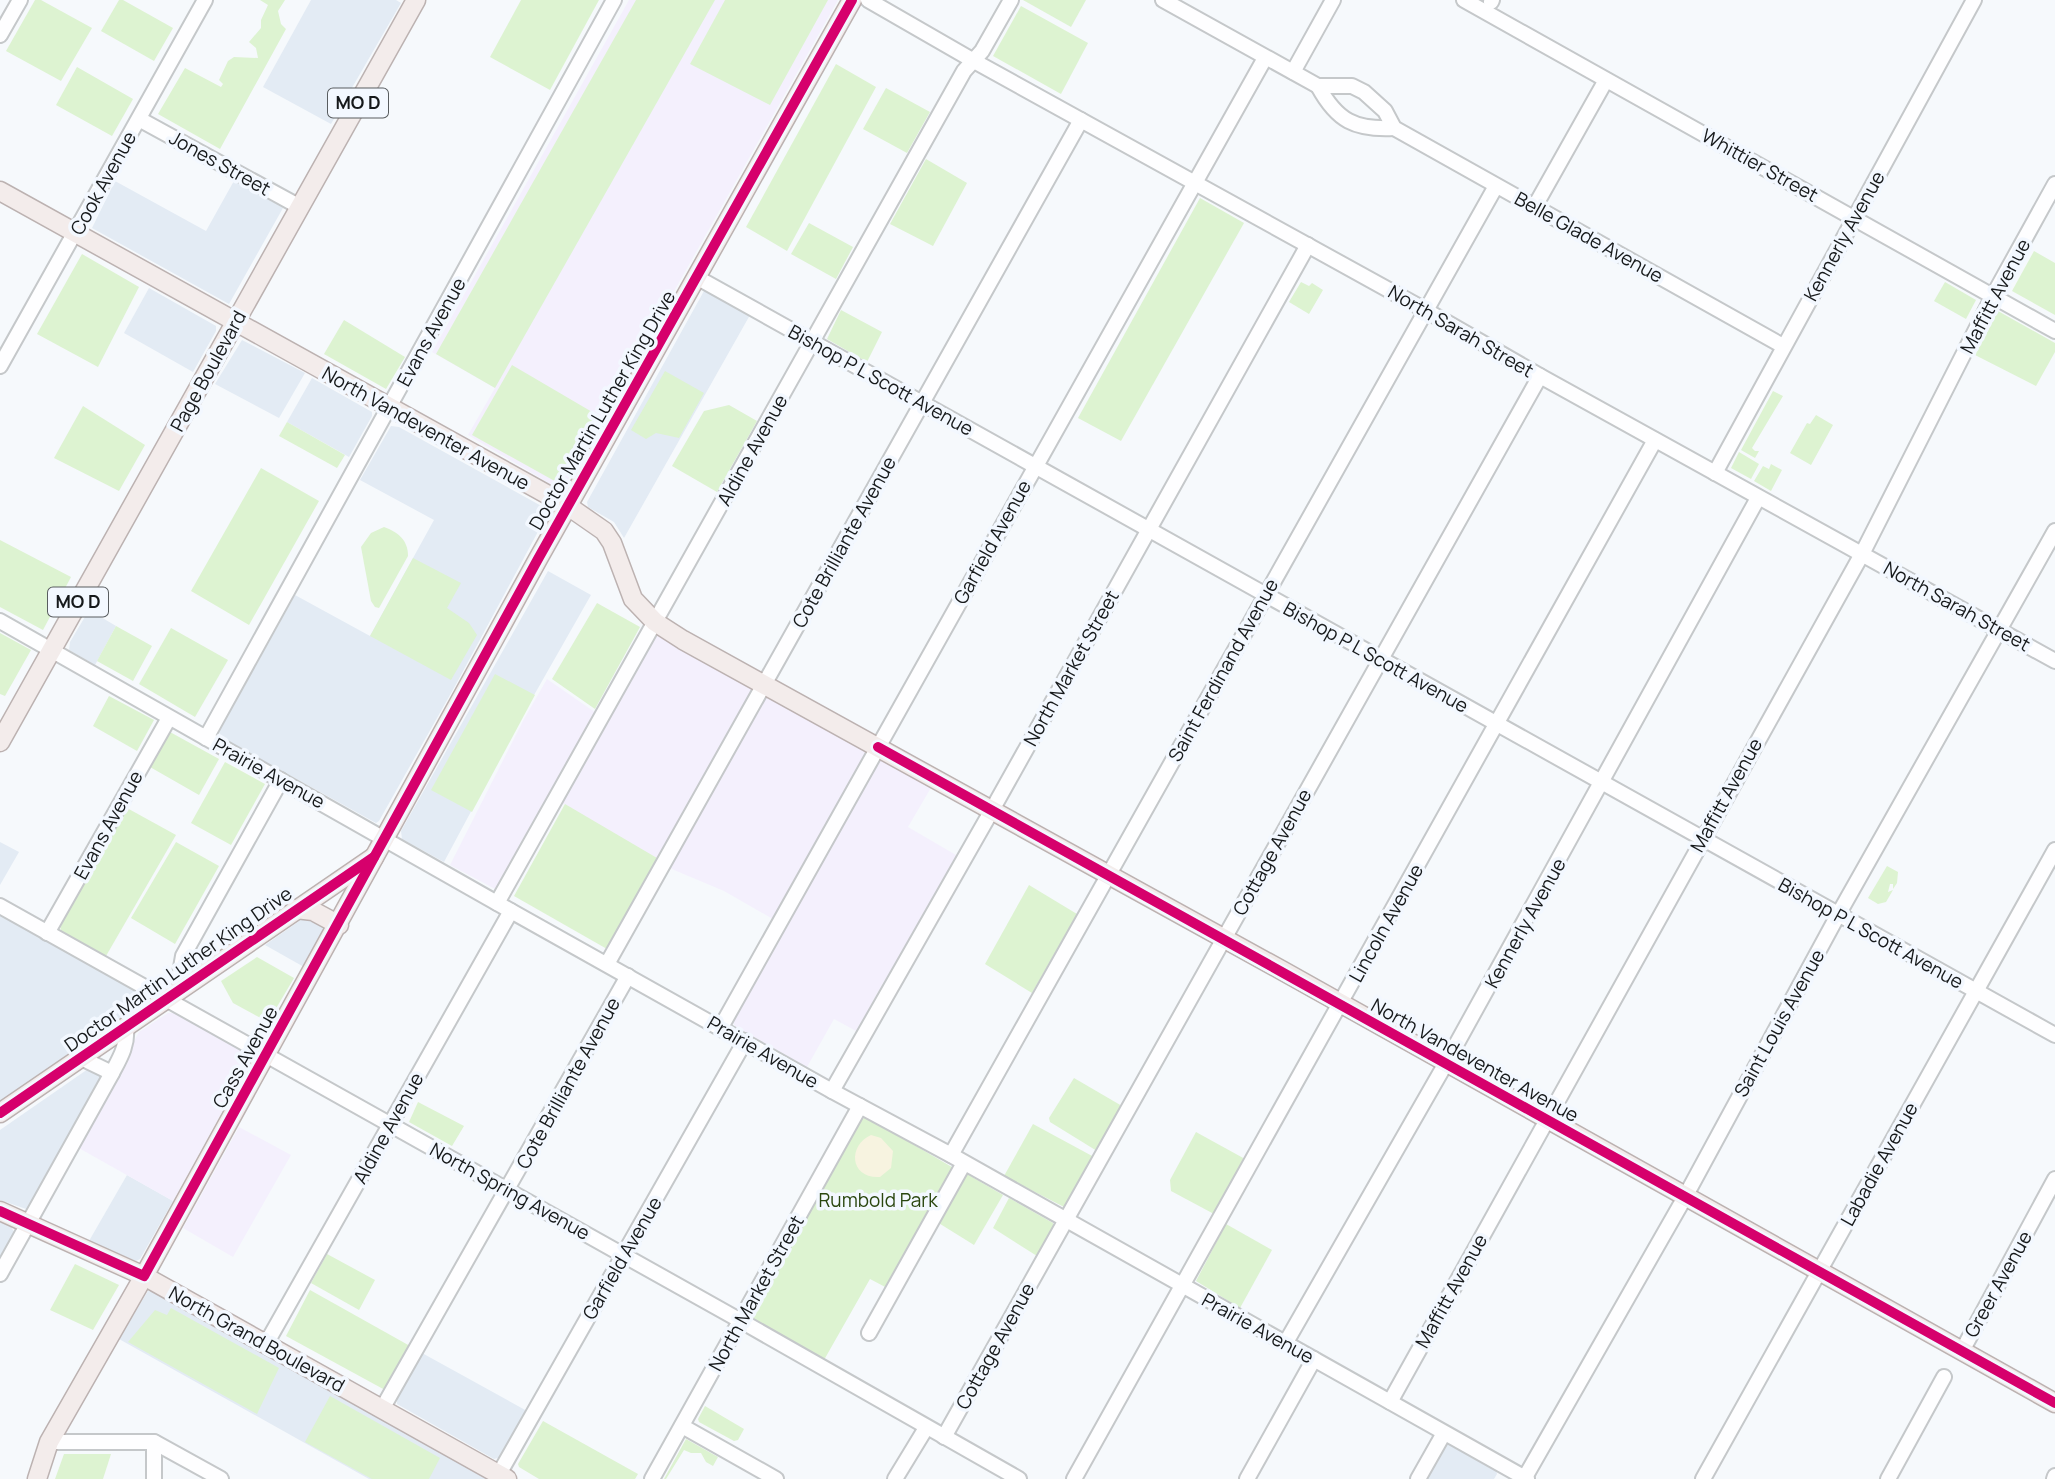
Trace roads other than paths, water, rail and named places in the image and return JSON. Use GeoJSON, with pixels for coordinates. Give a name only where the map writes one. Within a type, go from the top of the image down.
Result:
{"type":"FeatureCollection","features":[{"type":"Feature","properties":{"kind":"main road","name":"Page Boulevard"},"geometry":{"type":"LineString","coordinates":[[0,742],[416,0]]}},
{"type":"Feature","properties":{"kind":"main road","name":"Doctor Martin Luther King Drive"},"geometry":{"type":"LineString","coordinates":[[0,1113],[183,988],[381,847],[568,506],[852,0]]}},
{"type":"Feature","properties":{"kind":"main road","name":"North Vandeventer Avenue"},"geometry":{"type":"LineString","coordinates":[[0,191],[568,506],[604,531],[612,543],[633,599],[655,622],[683,640],[2055,1403]]}},
{"type":"Feature","properties":{"kind":"main road","name":"Cass Avenue"},"geometry":{"type":"LineString","coordinates":[[37,1479],[49,1442],[381,847]]}},
{"type":"Feature","properties":{"kind":"main road"},"geometry":{"type":"LineString","coordinates":[[296,909],[313,911],[339,925]]}},
{"type":"Feature","properties":{"kind":"main road","name":"North Grand Boulevard"},"geometry":{"type":"LineString","coordinates":[[0,1211],[144,1276],[503,1477]]}},
{"type":"Feature","properties":{"kind":"street"},"geometry":{"type":"LineString","coordinates":[[0,35],[20,0]]}},
{"type":"Feature","properties":{"kind":"street","name":"Cook Avenue"},"geometry":{"type":"LineString","coordinates":[[0,366],[205,0]]}},
{"type":"Feature","properties":{"kind":"street","name":"Evans Avenue"},"geometry":{"type":"LineString","coordinates":[[206,738],[614,0]]}},
{"type":"Feature","properties":{"kind":"street","name":"North Sarah Street"},"geometry":{"type":"LineString","coordinates":[[868,0],[1758,498],[2055,660]]}},
{"type":"Feature","properties":{"kind":"street","name":"Aldine Avenue"},"geometry":{"type":"LineString","coordinates":[[497,903],[964,71],[982,51],[1011,0]]}},
{"type":"Feature","properties":{"kind":"street","name":"Belle Glade Avenue"},"geometry":{"type":"LineString","coordinates":[[1163,0],[1318,86],[1337,114],[1348,122],[1375,129],[1394,128]]}},
{"type":"Feature","properties":{"kind":"street"},"geometry":{"type":"LineString","coordinates":[[1293,72],[1333,0]]}},
{"type":"Feature","properties":{"kind":"street","name":"Whittier Street"},"geometry":{"type":"LineString","coordinates":[[1464,0],[2055,331]]}},
{"type":"Feature","properties":{"kind":"street","name":"Kennerly Avenue"},"geometry":{"type":"LineString","coordinates":[[1715,473],[1973,0]]}},
{"type":"Feature","properties":{"kind":"street","name":"Garfield Avenue"},"geometry":{"type":"LineString","coordinates":[[721,1027],[1265,58]]}},
{"type":"Feature","properties":{"kind":"street"},"geometry":{"type":"LineString","coordinates":[[1535,206],[1606,80]]}},
{"type":"Feature","properties":{"kind":"street","name":"Belle Glade Avenue"},"geometry":{"type":"LineString","coordinates":[[1318,86],[1352,86],[1364,92],[1385,111],[1394,128],[1783,346]]}},
{"type":"Feature","properties":{"kind":"street","name":"Jones Street"},"geometry":{"type":"LineString","coordinates":[[139,119],[300,207]]}},
{"type":"Feature","properties":{"kind":"street","name":"Cote Brilliante Avenue"},"geometry":{"type":"LineString","coordinates":[[607,964],[1081,120]]}},
{"type":"Feature","properties":{"kind":"street","name":"Maffitt Avenue"},"geometry":{"type":"LineString","coordinates":[[1390,1402],[1862,554],[1993,296],[2055,184]]}},
{"type":"Feature","properties":{"kind":"street","name":"Saint Ferdinand Avenue"},"geometry":{"type":"LineString","coordinates":[[951,1155],[1496,186]]}},
{"type":"Feature","properties":{"kind":"street","name":"North Market Street"},"geometry":{"type":"LineString","coordinates":[[832,1091],[1308,245]]}},
{"type":"Feature","properties":{"kind":"street","name":"Bishop P L Scott Avenue"},"geometry":{"type":"LineString","coordinates":[[698,278],[2055,1035]]}},
{"type":"Feature","properties":{"kind":"street","name":"Cottage Avenue"},"geometry":{"type":"LineString","coordinates":[[944,1437],[1540,376]]}},
{"type":"Feature","properties":{"kind":"street","name":"Lincoln Avenue"},"geometry":{"type":"LineString","coordinates":[[1074,1479],[1655,440]]}},
{"type":"Feature","properties":{"kind":"street","name":"Kennerly Avenue"},"geometry":{"type":"LineString","coordinates":[[1285,1344],[1446,1063],[1758,498]]}},
{"type":"Feature","properties":{"kind":"street","name":"Saint Louis Avenue"},"geometry":{"type":"LineString","coordinates":[[1525,1478],[2055,531]]}},
{"type":"Feature","properties":{"kind":"street","name":"Prairie Avenue"},"geometry":{"type":"LineString","coordinates":[[0,621],[281,780],[381,847],[497,903],[1525,1478]]}},
{"type":"Feature","properties":{"kind":"street","name":"Evans Avenue"},"geometry":{"type":"LineString","coordinates":[[47,933],[169,718]]}},
{"type":"Feature","properties":{"kind":"street"},"geometry":{"type":"LineString","coordinates":[[183,988],[180,973],[183,956],[281,780]]}},
{"type":"Feature","properties":{"kind":"street","name":"Labadie Avenue"},"geometry":{"type":"LineString","coordinates":[[1703,1479],[2055,850]]}},
{"type":"Feature","properties":{"kind":"street","name":"North Spring Avenue"},"geometry":{"type":"LineString","coordinates":[[0,906],[1019,1479]]}},
{"type":"Feature","properties":{"kind":"street","name":"Aldine Avenue"},"geometry":{"type":"LineString","coordinates":[[266,1344],[511,911]]}},
{"type":"Feature","properties":{"kind":"street","name":"Cote Brilliante Avenue"},"geometry":{"type":"LineString","coordinates":[[382,1409],[628,976]]}},
{"type":"Feature","properties":{"kind":"street"},"geometry":{"type":"LineString","coordinates":[[0,1274],[112,1073],[124,1048],[126,1027]]}},
{"type":"Feature","properties":{"kind":"street","name":"Garfield Avenue"},"geometry":{"type":"LineString","coordinates":[[503,1477],[745,1041]]}},
{"type":"Feature","properties":{"kind":"street"},"geometry":{"type":"LineString","coordinates":[[80,1058],[112,1073]]}},
{"type":"Feature","properties":{"kind":"street","name":"North Market Street"},"geometry":{"type":"LineString","coordinates":[[652,1479],[860,1106]]}},
{"type":"Feature","properties":{"kind":"street"},"geometry":{"type":"LineString","coordinates":[[869,1333],[964,1163]]}},
{"type":"Feature","properties":{"kind":"street","name":"Greer Avenue"},"geometry":{"type":"LineString","coordinates":[[1962,1351],[2055,1180]]}},
{"type":"Feature","properties":{"kind":"street"},"geometry":{"type":"LineString","coordinates":[[1247,1479],[1314,1360]]}},
{"type":"Feature","properties":{"kind":"street"},"geometry":{"type":"LineString","coordinates":[[1888,1479],[1944,1377]]}},
{"type":"Feature","properties":{"kind":"street"},"geometry":{"type":"LineString","coordinates":[[682,1426],[776,1479]]}},
{"type":"Feature","properties":{"kind":"street"},"geometry":{"type":"LineString","coordinates":[[895,1479],[926,1427]]}},
{"type":"Feature","properties":{"kind":"street"},"geometry":{"type":"LineString","coordinates":[[1418,1479],[1444,1433]]}},
{"type":"Feature","properties":{"kind":"street"},"geometry":{"type":"LineString","coordinates":[[49,1442],[154,1442],[221,1479]]}},
{"type":"Feature","properties":{"kind":"street"},"geometry":{"type":"LineString","coordinates":[[154,1442],[154,1479]]}},
{"type":"Feature","properties":{"kind":"park label","name":"Rumbold Park"},"geometry":{"type":"Point","coordinates":[878,1200]}}]}
